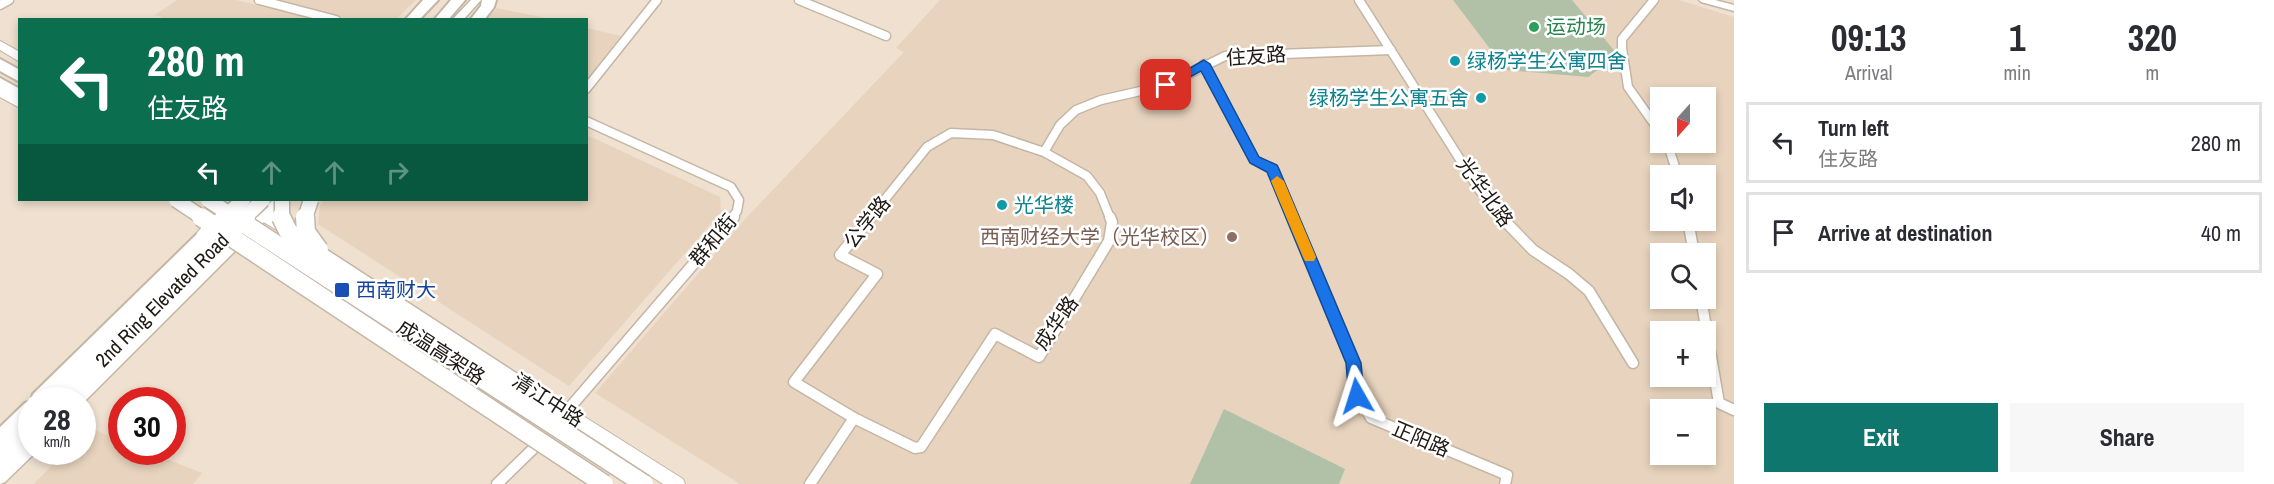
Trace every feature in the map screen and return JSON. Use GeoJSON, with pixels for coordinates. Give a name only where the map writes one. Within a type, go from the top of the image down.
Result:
{"type":"FeatureCollection","features":[{"type":"Feature","properties":{"kind":"highway"},"geometry":{"type":"LineString","coordinates":[[413,18],[431,0]]}},
{"type":"Feature","properties":{"kind":"highway"},"geometry":{"type":"LineString","coordinates":[[422,18],[441,0]]}},
{"type":"Feature","properties":{"kind":"highway"},"geometry":{"type":"LineString","coordinates":[[442,18],[458,0]]}},
{"type":"Feature","properties":{"kind":"highway"},"geometry":{"type":"LineString","coordinates":[[478,18],[487,7],[489,0]]}},
{"type":"Feature","properties":{"kind":"highway"},"geometry":{"type":"LineString","coordinates":[[0,64],[18,76]]}},
{"type":"Feature","properties":{"kind":"highway"},"geometry":{"type":"LineString","coordinates":[[0,83],[18,95]]}},
{"type":"Feature","properties":{"kind":"highway","name":"成温高架路"},"geometry":{"type":"LineString","coordinates":[[178,201],[604,484]]}},
{"type":"Feature","properties":{"kind":"highway","name":"成温高架路"},"geometry":{"type":"LineString","coordinates":[[210,201],[644,484]]}},
{"type":"Feature","properties":{"kind":"highway","name":"2nd Ring Elevated Road"},"geometry":{"type":"LineString","coordinates":[[53,387],[242,201]]}},
{"type":"Feature","properties":{"kind":"highway"},"geometry":{"type":"LineString","coordinates":[[281,201],[283,223],[291,236],[541,400],[583,444]]}},
{"type":"Feature","properties":{"kind":"highway"},"geometry":{"type":"LineString","coordinates":[[311,201],[305,213],[304,231],[308,239],[332,264]]}},
{"type":"Feature","properties":{"kind":"highway","name":"2nd Ring Elevated Road"},"geometry":{"type":"LineString","coordinates":[[75,387],[264,207]]}},
{"type":"Feature","properties":{"kind":"highway"},"geometry":{"type":"LineString","coordinates":[[0,440],[18,423]]}},
{"type":"Feature","properties":{"kind":"highway"},"geometry":{"type":"LineString","coordinates":[[0,460],[18,443]]}},
{"type":"Feature","properties":{"kind":"main road"},"geometry":{"type":"LineString","coordinates":[[422,18],[436,0]]}},
{"type":"Feature","properties":{"kind":"main road"},"geometry":{"type":"LineString","coordinates":[[459,18],[476,0]]}},
{"type":"Feature","properties":{"kind":"main road"},"geometry":{"type":"LineString","coordinates":[[1704,0],[1734,8]]}},
{"type":"Feature","properties":{"kind":"main road"},"geometry":{"type":"LineString","coordinates":[[1727,0],[1734,2]]}},
{"type":"Feature","properties":{"kind":"main road"},"geometry":{"type":"LineString","coordinates":[[0,45],[18,57]]}},
{"type":"Feature","properties":{"kind":"main road"},"geometry":{"type":"LineString","coordinates":[[0,92],[18,103]]}},
{"type":"Feature","properties":{"kind":"main road"},"geometry":{"type":"LineString","coordinates":[[168,201],[237,243],[591,484]]}},
{"type":"Feature","properties":{"kind":"main road"},"geometry":{"type":"LineString","coordinates":[[47,387],[237,201]]}},
{"type":"Feature","properties":{"kind":"main road","name":"清江中路"},"geometry":{"type":"LineString","coordinates":[[242,201],[264,207],[676,484]]}},
{"type":"Feature","properties":{"kind":"main road"},"geometry":{"type":"LineString","coordinates":[[90,387],[237,243],[264,207],[279,201]]}},
{"type":"Feature","properties":{"kind":"main road"},"geometry":{"type":"LineString","coordinates":[[0,431],[18,414]]}},
{"type":"Feature","properties":{"kind":"main road"},"geometry":{"type":"LineString","coordinates":[[0,477],[18,460]]}},
{"type":"Feature","properties":{"kind":"street"},"geometry":{"type":"LineString","coordinates":[[0,5],[9,0]]}},
{"type":"Feature","properties":{"kind":"street"},"geometry":{"type":"LineString","coordinates":[[259,0],[328,18]]}},
{"type":"Feature","properties":{"kind":"street"},"geometry":{"type":"LineString","coordinates":[[588,86],[657,0]]}},
{"type":"Feature","properties":{"kind":"street"},"geometry":{"type":"LineString","coordinates":[[799,0],[886,36]]}},
{"type":"Feature","properties":{"kind":"street","name":"光华北路"},"geometry":{"type":"LineString","coordinates":[[1359,0],[1480,191],[1512,230],[1533,250],[1569,274],[1589,291],[1633,363]]}},
{"type":"Feature","properties":{"kind":"street"},"geometry":{"type":"LineString","coordinates":[[1650,118],[1628,87],[1622,39],[1654,0]]}},
{"type":"Feature","properties":{"kind":"street","name":"住友路"},"geometry":{"type":"LineString","coordinates":[[1044,152],[1053,134],[1067,117],[1084,107],[1166,85],[1204,64],[1225,56],[1391,50]]}},
{"type":"Feature","properties":{"kind":"street","name":"正阳路"},"geometry":{"type":"LineString","coordinates":[[1204,64],[1254,160],[1272,169],[1353,363],[1357,396],[1361,407],[1371,418],[1506,480]]}},
{"type":"Feature","properties":{"kind":"street","name":"群和街"},"geometry":{"type":"LineString","coordinates":[[566,412],[735,215],[741,205],[740,195],[731,187],[588,122]]}},
{"type":"Feature","properties":{"kind":"street","name":"公学路"},"geometry":{"type":"LineString","coordinates":[[854,418],[794,382],[877,274],[840,255],[927,147],[951,133],[993,135],[1044,152]]}},
{"type":"Feature","properties":{"kind":"street","name":"成华路"},"geometry":{"type":"LineString","coordinates":[[854,418],[915,448],[921,447],[995,334],[1039,357],[1109,241],[1112,222],[1100,193],[1087,176],[1044,152]]}},
{"type":"Feature","properties":{"kind":"street"},"geometry":{"type":"LineString","coordinates":[[1703,309],[1719,403],[1734,410]]}},
{"type":"Feature","properties":{"kind":"street"},"geometry":{"type":"LineString","coordinates":[[810,484],[854,418]]}},
{"type":"Feature","properties":{"kind":"street"},"geometry":{"type":"LineString","coordinates":[[498,484],[536,446]]}},
{"type":"Feature","properties":{"kind":"shaded area"},"geometry":{"type":"Polygon","coordinates":[[[177,0],[236,0],[310,18],[164,18],[155,15],[177,0]]]}},
{"type":"Feature","properties":{"kind":"shaded area"},"geometry":{"type":"Polygon","coordinates":[[[275,0],[416,0],[397,18],[346,18],[275,0]]]}},
{"type":"Feature","properties":{"kind":"shaded area","name":"西南财经大学（光华校区）"},"geometry":{"type":"Polygon","coordinates":[[[940,0],[1679,0],[1734,17],[1734,484],[740,484],[595,393],[746,218],[904,52],[896,48],[940,0]]]}},
{"type":"Feature","properties":{"kind":"shaded area"},"geometry":{"type":"Polygon","coordinates":[[[497,8],[546,18],[487,18],[497,8]]]}},
{"type":"Feature","properties":{"kind":"shaded area"},"geometry":{"type":"Polygon","coordinates":[[[588,28],[621,36],[588,78],[588,28]]]}},
{"type":"Feature","properties":{"kind":"shaded area"},"geometry":{"type":"Polygon","coordinates":[[[588,135],[720,197],[721,212],[569,386],[318,224],[320,205],[323,201],[588,201],[588,135]]]}},
{"type":"Feature","properties":{"kind":"shaded area"},"geometry":{"type":"Polygon","coordinates":[[[96,430],[108,435],[108,465],[182,465],[202,473],[193,484],[34,484],[52,465],[96,465],[96,430]]]}},
{"type":"Feature","properties":{"kind":"green space","name":"运动场"},"geometry":{"type":"Polygon","coordinates":[[[1453,0],[1572,0],[1618,55],[1588,77],[1506,70],[1453,0]]]}},
{"type":"Feature","properties":{"kind":"green space"},"geometry":{"type":"Polygon","coordinates":[[[1224,409],[1345,469],[1339,484],[1190,484],[1224,409]]]}},
{"type":"Feature","properties":{"kind":"slow traffic"},"geometry":{"type":"LineString","coordinates":[[1277,181],[1309,257]]}},
{"type":"Feature","properties":{"kind":"place","name":"运动场"},"geometry":{"type":"Point","coordinates":[1534,27]}},
{"type":"Feature","properties":{"kind":"place","name":"绿杨学生公寓四舍"},"geometry":{"type":"Point","coordinates":[1455,61]}},
{"type":"Feature","properties":{"kind":"place","name":"绿杨学生公寓五舍"},"geometry":{"type":"Point","coordinates":[1481,98]}},
{"type":"Feature","properties":{"kind":"place","name":"光华楼"},"geometry":{"type":"Point","coordinates":[1002,205]}},
{"type":"Feature","properties":{"kind":"place","name":"西南财经大学（光华校区）"},"geometry":{"type":"Point","coordinates":[1232,237]}},
{"type":"Feature","properties":{"kind":"place","name":"西南财大"},"geometry":{"type":"Point","coordinates":[342,290]}},
{"type":"Feature","properties":{"kind":"route"},"geometry":{"type":"LineString","coordinates":[[1166,85],[1204,64],[1254,160],[1272,169],[1353,363],[1357,396]]}}]}
